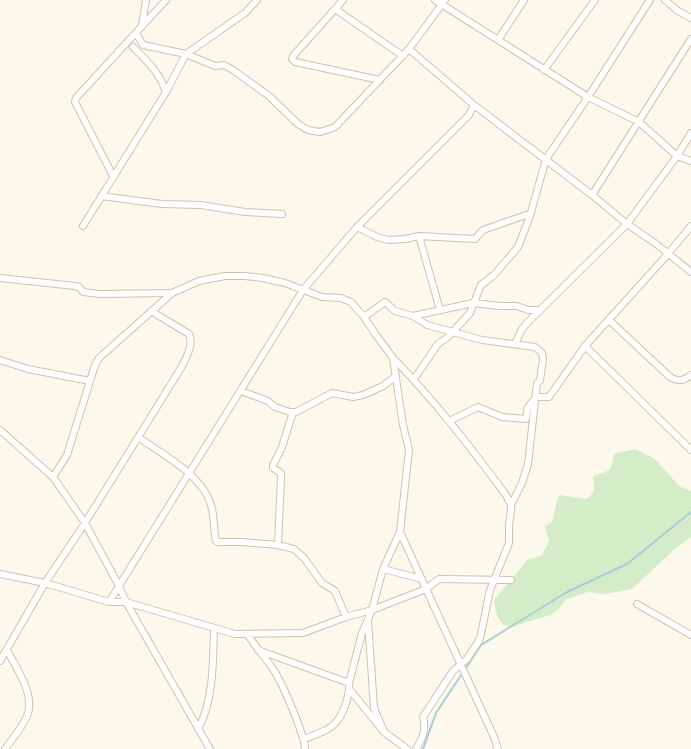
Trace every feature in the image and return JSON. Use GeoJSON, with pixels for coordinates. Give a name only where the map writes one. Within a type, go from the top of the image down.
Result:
{"type":"FeatureCollection","features":[{"type":"Feature","properties":{"kind":"street"},"geometry":{"type":"LineString","coordinates":[[142,26],[146,0]]}},
{"type":"Feature","properties":{"kind":"street"},"geometry":{"type":"LineString","coordinates":[[113,176],[75,102],[76,98],[166,0]]}},
{"type":"Feature","properties":{"kind":"street"},"geometry":{"type":"LineString","coordinates":[[83,226],[166,92],[186,54],[245,13],[257,0]]}},
{"type":"Feature","properties":{"kind":"street"},"geometry":{"type":"LineString","coordinates":[[343,0],[292,59],[295,62],[380,80]]}},
{"type":"Feature","properties":{"kind":"street"},"geometry":{"type":"LineString","coordinates":[[435,0],[444,2],[498,40],[588,97],[639,122],[677,156],[691,161]]}},
{"type":"Feature","properties":{"kind":"street"},"geometry":{"type":"LineString","coordinates":[[498,40],[524,0]]}},
{"type":"Feature","properties":{"kind":"street"},"geometry":{"type":"LineString","coordinates":[[544,70],[594,0]]}},
{"type":"Feature","properties":{"kind":"street"},"geometry":{"type":"LineString","coordinates":[[414,380],[438,344],[470,312],[481,285],[494,275],[518,247],[530,216],[546,159],[650,0]]}},
{"type":"Feature","properties":{"kind":"street"},"geometry":{"type":"LineString","coordinates":[[665,0],[678,11],[691,18]]}},
{"type":"Feature","properties":{"kind":"street"},"geometry":{"type":"LineString","coordinates":[[119,51],[143,45],[186,54],[215,66],[224,65],[234,70],[269,96],[298,124],[314,132],[328,130],[335,127],[403,56],[444,2]]}},
{"type":"Feature","properties":{"kind":"street"},"geometry":{"type":"LineString","coordinates":[[335,9],[403,56]]}},
{"type":"Feature","properties":{"kind":"street"},"geometry":{"type":"LineString","coordinates":[[136,32],[143,45]]}},
{"type":"Feature","properties":{"kind":"street"},"geometry":{"type":"LineString","coordinates":[[592,194],[691,39]]}},
{"type":"Feature","properties":{"kind":"street"},"geometry":{"type":"LineString","coordinates":[[133,47],[158,73],[166,92]]}},
{"type":"Feature","properties":{"kind":"street"},"geometry":{"type":"LineString","coordinates":[[409,49],[474,105],[691,272]]}},
{"type":"Feature","properties":{"kind":"street"},"geometry":{"type":"LineString","coordinates":[[109,602],[303,290],[357,227],[469,114],[474,105]]}},
{"type":"Feature","properties":{"kind":"street"},"geometry":{"type":"LineString","coordinates":[[515,344],[522,329],[627,224],[677,156],[691,133]]}},
{"type":"Feature","properties":{"kind":"street"},"geometry":{"type":"LineString","coordinates":[[101,196],[162,204],[191,204],[245,212],[282,214]]}},
{"type":"Feature","properties":{"kind":"street"},"geometry":{"type":"LineString","coordinates":[[357,227],[388,240],[419,236],[474,239],[483,230],[526,215],[530,216]]}},
{"type":"Feature","properties":{"kind":"street"},"geometry":{"type":"LineString","coordinates":[[536,397],[549,397],[585,346],[691,226]]}},
{"type":"Feature","properties":{"kind":"street"},"geometry":{"type":"LineString","coordinates":[[419,236],[440,310]]}},
{"type":"Feature","properties":{"kind":"street"},"geometry":{"type":"LineString","coordinates":[[53,477],[67,455],[95,365],[100,358],[172,293],[199,281],[224,276],[245,276],[285,283],[322,297],[341,298],[351,302],[364,316],[394,358],[450,421],[502,490],[511,505]]}},
{"type":"Feature","properties":{"kind":"street"},"geometry":{"type":"LineString","coordinates":[[0,278],[75,286],[79,287],[83,292],[100,294],[172,293]]}},
{"type":"Feature","properties":{"kind":"street"},"geometry":{"type":"LineString","coordinates":[[364,316],[385,302],[395,311],[413,316],[427,326],[482,340],[535,346],[542,353],[543,359],[540,381],[537,383],[528,464],[522,483],[511,505],[509,543],[490,590],[480,639],[467,659],[453,671],[424,717],[423,735],[416,749]]}},
{"type":"Feature","properties":{"kind":"street"},"geometry":{"type":"LineString","coordinates":[[413,316],[473,303],[517,306],[528,310],[540,310]]}},
{"type":"Feature","properties":{"kind":"street"},"geometry":{"type":"LineString","coordinates":[[0,661],[45,583],[182,368],[191,345],[191,338],[184,330],[151,311]]}},
{"type":"Feature","properties":{"kind":"street"},"geometry":{"type":"LineString","coordinates":[[609,320],[670,377],[683,381],[691,375]]}},
{"type":"Feature","properties":{"kind":"street"},"geometry":{"type":"LineString","coordinates":[[585,346],[691,450]]}},
{"type":"Feature","properties":{"kind":"street"},"geometry":{"type":"LineString","coordinates":[[304,740],[325,732],[337,724],[343,712],[368,617],[372,610],[383,569],[400,532],[409,450],[403,425],[394,358]]}},
{"type":"Feature","properties":{"kind":"street"},"geometry":{"type":"LineString","coordinates":[[0,360],[28,369],[90,381]]}},
{"type":"Feature","properties":{"kind":"street"},"geometry":{"type":"LineString","coordinates":[[241,391],[268,401],[276,407],[293,412],[303,410],[332,393],[353,397],[363,395],[383,386],[396,376]]}},
{"type":"Feature","properties":{"kind":"street"},"geometry":{"type":"LineString","coordinates":[[450,421],[478,407],[502,417],[526,419],[528,407],[536,397]]}},
{"type":"Feature","properties":{"kind":"street"},"geometry":{"type":"LineString","coordinates":[[278,545],[281,473],[273,468],[273,465],[282,447],[293,412]]}},
{"type":"Feature","properties":{"kind":"street"},"geometry":{"type":"LineString","coordinates":[[0,430],[53,477],[85,523],[126,602],[210,749]]}},
{"type":"Feature","properties":{"kind":"street"},"geometry":{"type":"LineString","coordinates":[[138,438],[190,474],[210,500],[216,541],[278,545],[294,549],[304,558],[322,583],[335,591],[346,617]]}},
{"type":"Feature","properties":{"kind":"street"},"geometry":{"type":"LineString","coordinates":[[400,532],[498,749]]}},
{"type":"Feature","properties":{"kind":"street"},"geometry":{"type":"LineString","coordinates":[[383,569],[422,579]]}},
{"type":"Feature","properties":{"kind":"street"},"geometry":{"type":"LineString","coordinates":[[0,574],[45,583],[109,602],[126,602],[236,634],[303,633],[346,617],[372,610],[426,588],[438,579],[511,580]]}},
{"type":"Feature","properties":{"kind":"street"},"geometry":{"type":"LineString","coordinates":[[637,604],[691,635]]}},
{"type":"Feature","properties":{"kind":"street"},"geometry":{"type":"LineString","coordinates":[[368,617],[374,708],[384,732]]}},
{"type":"Feature","properties":{"kind":"street"},"geometry":{"type":"LineString","coordinates":[[198,730],[205,718],[211,685],[214,628]]}},
{"type":"Feature","properties":{"kind":"street"},"geometry":{"type":"LineString","coordinates":[[248,634],[257,649],[272,667],[304,740],[305,749]]}},
{"type":"Feature","properties":{"kind":"street"},"geometry":{"type":"LineString","coordinates":[[257,649],[349,686],[384,732],[407,749]]}},
{"type":"Feature","properties":{"kind":"street"},"geometry":{"type":"LineString","coordinates":[[5,749],[27,716],[29,703],[7,650]]}},
{"type":"Feature","properties":{"kind":"green space"},"geometry":{"type":"Polygon","coordinates":[[[635,449],[655,459],[679,486],[691,491],[691,537],[676,548],[632,589],[605,594],[588,592],[567,599],[558,610],[550,615],[511,627],[503,624],[498,617],[494,600],[527,560],[542,555],[549,541],[545,526],[552,522],[556,503],[560,495],[585,499],[590,497],[594,489],[593,476],[611,468],[614,454],[635,449]]]}},
{"type":"Feature","properties":{"kind":"waterway"},"geometry":{"type":"LineString","coordinates":[[423,749],[436,713],[481,645],[567,592],[627,564],[691,512]]}}]}
